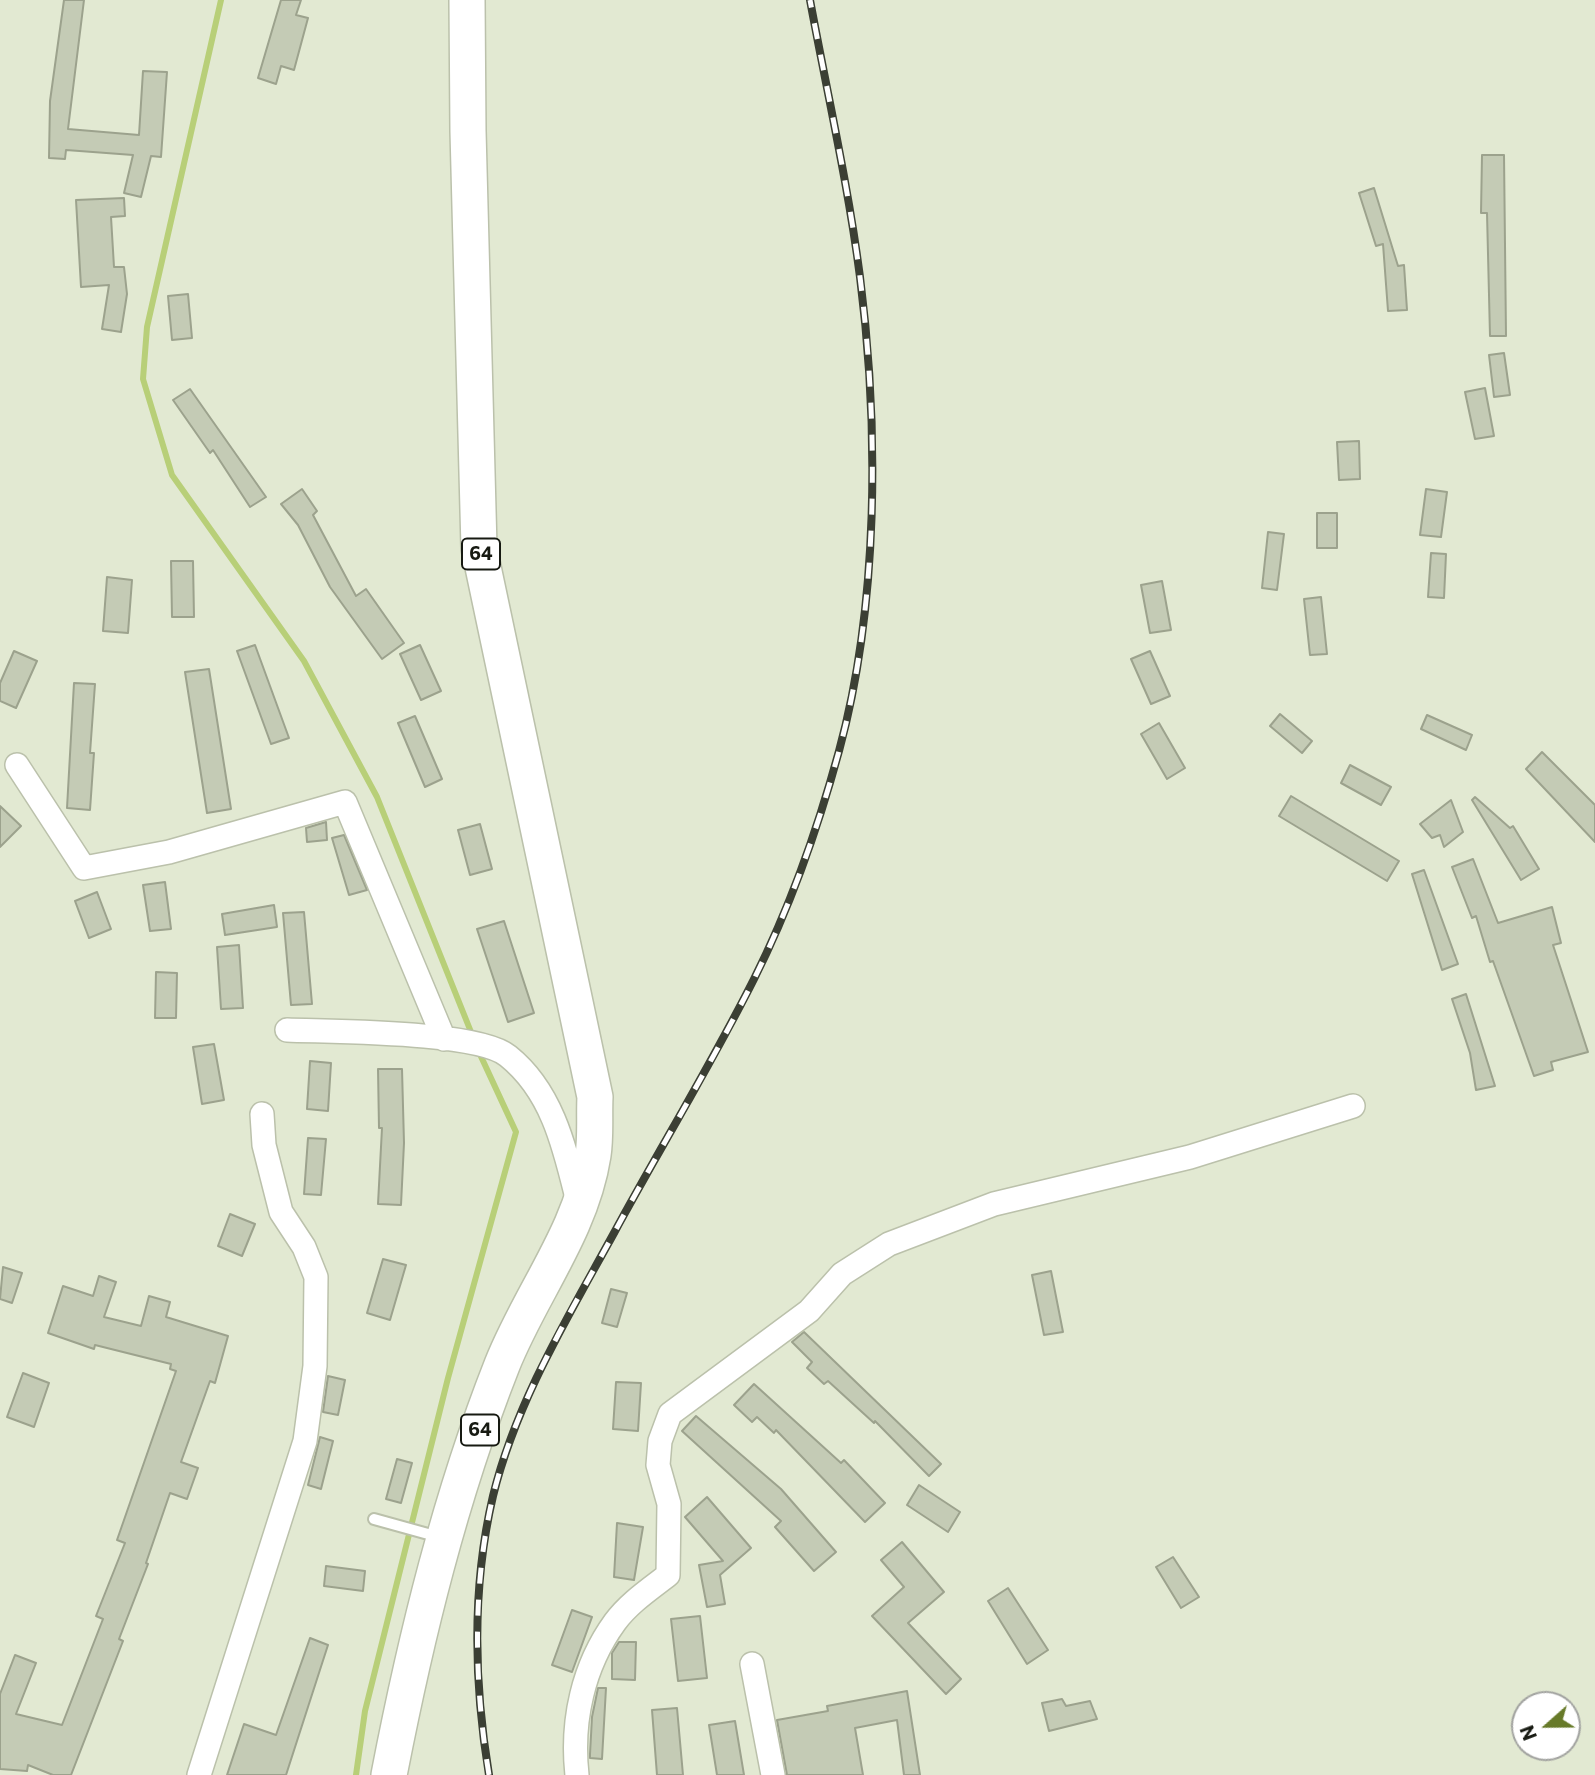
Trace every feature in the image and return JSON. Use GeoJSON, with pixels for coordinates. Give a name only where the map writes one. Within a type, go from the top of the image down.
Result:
{"type":"FeatureCollection","features":[{"type":"Feature","properties":{"kind":"main road","name":"64"},"geometry":{"type":"LineString","coordinates":[[389,1775],[436,1536],[502,1364],[579,1205],[593,1155],[595,1097],[479,548],[467,131],[467,0]]}},
{"type":"Feature","properties":{"kind":"street"},"geometry":{"type":"LineString","coordinates":[[17,765],[84,868],[169,852],[345,802],[444,1040]]}},
{"type":"Feature","properties":{"kind":"street"},"geometry":{"type":"LineString","coordinates":[[287,1030],[420,1035],[506,1053],[528,1074],[548,1105],[565,1146],[579,1205]]}},
{"type":"Feature","properties":{"kind":"street"},"geometry":{"type":"LineString","coordinates":[[577,1775],[575,1757],[580,1696],[593,1660],[616,1621],[667,1575],[668,1504],[658,1465],[660,1441],[670,1414],[809,1311],[842,1274],[889,1244],[994,1204],[1191,1157],[1353,1106]]}},
{"type":"Feature","properties":{"kind":"street"},"geometry":{"type":"LineString","coordinates":[[199,1775],[305,1441],[315,1366],[316,1277],[304,1247],[281,1212],[264,1145],[262,1114]]}},
{"type":"Feature","properties":{"kind":"street"},"geometry":{"type":"LineString","coordinates":[[752,1664],[773,1775]]}},
{"type":"Feature","properties":{"kind":"lane"},"geometry":{"type":"LineString","coordinates":[[374,1519],[436,1536]]}},
{"type":"Feature","properties":{"kind":"building"},"geometry":{"type":"Polygon","coordinates":[[[64,0],[84,0],[68,129],[139,135],[143,71],[167,72],[161,157],[151,156],[141,197],[124,193],[133,155],[66,150],[65,159],[49,158],[50,101],[64,0]]]}},
{"type":"Feature","properties":{"kind":"building"},"geometry":{"type":"Polygon","coordinates":[[[281,0],[301,0],[296,15],[308,18],[294,70],[281,66],[276,84],[258,78],[281,0]]]}},
{"type":"Feature","properties":{"kind":"building"},"geometry":{"type":"Polygon","coordinates":[[[1482,155],[1504,155],[1506,336],[1490,336],[1487,213],[1481,213],[1482,155]]]}},
{"type":"Feature","properties":{"kind":"building"},"geometry":{"type":"Polygon","coordinates":[[[1374,188],[1398,266],[1404,265],[1407,310],[1388,311],[1383,244],[1376,246],[1359,193],[1374,188]]]}},
{"type":"Feature","properties":{"kind":"building"},"geometry":{"type":"Polygon","coordinates":[[[124,198],[125,216],[111,217],[114,267],[124,267],[127,294],[121,332],[102,329],[109,285],[81,287],[76,200],[124,198]]]}},
{"type":"Feature","properties":{"kind":"building"},"geometry":{"type":"Polygon","coordinates":[[[188,294],[192,338],[172,340],[168,296],[188,294]]]}},
{"type":"Feature","properties":{"kind":"building"},"geometry":{"type":"Polygon","coordinates":[[[1504,353],[1510,395],[1494,397],[1489,355],[1504,353]]]}},
{"type":"Feature","properties":{"kind":"building"},"geometry":{"type":"Polygon","coordinates":[[[1485,388],[1494,436],[1475,439],[1465,392],[1485,388]]]}},
{"type":"Feature","properties":{"kind":"building"},"geometry":{"type":"Polygon","coordinates":[[[190,389],[266,497],[250,507],[213,450],[210,453],[173,400],[190,389]]]}},
{"type":"Feature","properties":{"kind":"building"},"geometry":{"type":"Polygon","coordinates":[[[1359,441],[1360,479],[1339,480],[1337,442],[1359,441]]]}},
{"type":"Feature","properties":{"kind":"building"},"geometry":{"type":"Polygon","coordinates":[[[302,489],[317,511],[313,515],[356,596],[366,589],[404,643],[382,659],[330,587],[298,525],[281,504],[302,489]]]}},
{"type":"Feature","properties":{"kind":"building"},"geometry":{"type":"Polygon","coordinates":[[[1426,489],[1447,492],[1441,537],[1420,535],[1426,489]]]}},
{"type":"Feature","properties":{"kind":"building"},"geometry":{"type":"Polygon","coordinates":[[[1317,513],[1337,513],[1337,548],[1317,548],[1317,513]]]}},
{"type":"Feature","properties":{"kind":"building"},"geometry":{"type":"Polygon","coordinates":[[[1268,532],[1284,534],[1277,590],[1262,588],[1268,532]]]}},
{"type":"Feature","properties":{"kind":"building"},"geometry":{"type":"Polygon","coordinates":[[[1431,553],[1446,554],[1444,598],[1428,597],[1431,553]]]}},
{"type":"Feature","properties":{"kind":"building"},"geometry":{"type":"Polygon","coordinates":[[[171,561],[193,561],[194,617],[172,617],[171,561]]]}},
{"type":"Feature","properties":{"kind":"building"},"geometry":{"type":"Polygon","coordinates":[[[107,577],[132,580],[128,633],[103,631],[107,577]]]}},
{"type":"Feature","properties":{"kind":"building"},"geometry":{"type":"Polygon","coordinates":[[[1162,581],[1171,630],[1150,633],[1141,585],[1162,581]]]}},
{"type":"Feature","properties":{"kind":"building"},"geometry":{"type":"Polygon","coordinates":[[[1321,597],[1327,654],[1310,655],[1304,599],[1321,597]]]}},
{"type":"Feature","properties":{"kind":"building"},"geometry":{"type":"Polygon","coordinates":[[[255,645],[289,738],[271,744],[237,651],[255,645]]]}},
{"type":"Feature","properties":{"kind":"building"},"geometry":{"type":"Polygon","coordinates":[[[420,645],[441,691],[421,700],[400,654],[420,645]]]}},
{"type":"Feature","properties":{"kind":"building"},"geometry":{"type":"Polygon","coordinates":[[[14,651],[37,661],[16,708],[0,701],[0,683],[14,651]]]}},
{"type":"Feature","properties":{"kind":"building"},"geometry":{"type":"Polygon","coordinates":[[[1150,651],[1170,696],[1151,704],[1131,659],[1150,651]]]}},
{"type":"Feature","properties":{"kind":"building"},"geometry":{"type":"Polygon","coordinates":[[[209,669],[231,809],[207,813],[185,672],[209,669]]]}},
{"type":"Feature","properties":{"kind":"building"},"geometry":{"type":"Polygon","coordinates":[[[74,683],[95,684],[90,753],[94,753],[90,810],[67,808],[74,683]]]}},
{"type":"Feature","properties":{"kind":"building"},"geometry":{"type":"Polygon","coordinates":[[[1280,714],[1312,741],[1302,753],[1270,726],[1280,714]]]}},
{"type":"Feature","properties":{"kind":"building"},"geometry":{"type":"Polygon","coordinates":[[[1427,715],[1472,735],[1466,750],[1421,729],[1427,715]]]}},
{"type":"Feature","properties":{"kind":"building"},"geometry":{"type":"Polygon","coordinates":[[[415,716],[442,779],[425,787],[398,723],[415,716]]]}},
{"type":"Feature","properties":{"kind":"building"},"geometry":{"type":"Polygon","coordinates":[[[1159,723],[1185,768],[1167,779],[1141,734],[1159,723]]]}},
{"type":"Feature","properties":{"kind":"building"},"geometry":{"type":"Polygon","coordinates":[[[1542,752],[1595,805],[1595,842],[1526,769],[1542,752]]]}},
{"type":"Feature","properties":{"kind":"building"},"geometry":{"type":"Polygon","coordinates":[[[1350,765],[1391,787],[1381,805],[1341,783],[1350,765]]]}},
{"type":"Feature","properties":{"kind":"building"},"geometry":{"type":"Polygon","coordinates":[[[1291,796],[1399,861],[1387,881],[1279,816],[1291,796]]]}},
{"type":"Feature","properties":{"kind":"building"},"geometry":{"type":"Polygon","coordinates":[[[1475,797],[1510,828],[1513,826],[1539,869],[1521,880],[1472,800],[1475,797]]]}},
{"type":"Feature","properties":{"kind":"building"},"geometry":{"type":"Polygon","coordinates":[[[1451,800],[1463,832],[1444,847],[1440,835],[1432,838],[1420,824],[1451,800]]]}},
{"type":"Feature","properties":{"kind":"building"},"geometry":{"type":"Polygon","coordinates":[[[0,806],[21,826],[0,847],[0,806]]]}},
{"type":"Feature","properties":{"kind":"building"},"geometry":{"type":"Polygon","coordinates":[[[326,822],[327,840],[307,842],[306,828],[326,822]]]}},
{"type":"Feature","properties":{"kind":"building"},"geometry":{"type":"Polygon","coordinates":[[[480,824],[492,869],[470,875],[458,830],[480,824]]]}},
{"type":"Feature","properties":{"kind":"building"},"geometry":{"type":"Polygon","coordinates":[[[344,835],[367,890],[349,895],[332,838],[344,835]]]}},
{"type":"Feature","properties":{"kind":"building"},"geometry":{"type":"Polygon","coordinates":[[[1473,859],[1498,923],[1552,907],[1561,943],[1553,945],[1588,1052],[1551,1062],[1553,1070],[1534,1076],[1493,961],[1490,962],[1476,916],[1472,918],[1452,867],[1473,859]]]}},
{"type":"Feature","properties":{"kind":"building"},"geometry":{"type":"Polygon","coordinates":[[[1424,870],[1458,964],[1442,970],[1412,874],[1424,870]]]}},
{"type":"Feature","properties":{"kind":"building"},"geometry":{"type":"Polygon","coordinates":[[[165,882],[171,929],[150,931],[143,885],[165,882]]]}},
{"type":"Feature","properties":{"kind":"building"},"geometry":{"type":"Polygon","coordinates":[[[97,892],[111,929],[89,938],[75,901],[97,892]]]}},
{"type":"Feature","properties":{"kind":"building"},"geometry":{"type":"Polygon","coordinates":[[[274,905],[277,927],[225,935],[222,914],[274,905]]]}},
{"type":"Feature","properties":{"kind":"building"},"geometry":{"type":"Polygon","coordinates":[[[304,912],[312,1004],[291,1005],[283,913],[304,912]]]}},
{"type":"Feature","properties":{"kind":"building"},"geometry":{"type":"Polygon","coordinates":[[[504,921],[534,1013],[508,1022],[477,929],[504,921]]]}},
{"type":"Feature","properties":{"kind":"building"},"geometry":{"type":"Polygon","coordinates":[[[239,945],[243,1008],[221,1009],[217,947],[239,945]]]}},
{"type":"Feature","properties":{"kind":"building"},"geometry":{"type":"Polygon","coordinates":[[[156,972],[177,973],[176,1018],[155,1018],[156,972]]]}},
{"type":"Feature","properties":{"kind":"building"},"geometry":{"type":"Polygon","coordinates":[[[1466,994],[1495,1086],[1476,1090],[1470,1053],[1452,999],[1466,994]]]}},
{"type":"Feature","properties":{"kind":"building"},"geometry":{"type":"Polygon","coordinates":[[[214,1044],[224,1100],[202,1104],[193,1047],[214,1044]]]}},
{"type":"Feature","properties":{"kind":"building"},"geometry":{"type":"Polygon","coordinates":[[[310,1061],[331,1063],[328,1111],[307,1109],[310,1061]]]}},
{"type":"Feature","properties":{"kind":"building"},"geometry":{"type":"Polygon","coordinates":[[[378,1069],[402,1069],[404,1143],[401,1205],[378,1204],[382,1128],[379,1128],[378,1069]]]}},
{"type":"Feature","properties":{"kind":"building"},"geometry":{"type":"Polygon","coordinates":[[[308,1138],[326,1139],[321,1195],[304,1194],[308,1138]]]}},
{"type":"Feature","properties":{"kind":"building"},"geometry":{"type":"Polygon","coordinates":[[[230,1214],[255,1224],[242,1256],[218,1246],[230,1214]]]}},
{"type":"Feature","properties":{"kind":"building"},"geometry":{"type":"Polygon","coordinates":[[[383,1259],[406,1265],[390,1320],[367,1313],[383,1259]]]}},
{"type":"Feature","properties":{"kind":"building"},"geometry":{"type":"Polygon","coordinates":[[[3,1267],[22,1273],[12,1303],[0,1299],[3,1267]]]}},
{"type":"Feature","properties":{"kind":"building"},"geometry":{"type":"Polygon","coordinates":[[[1051,1271],[1063,1332],[1044,1335],[1032,1275],[1051,1271]]]}},
{"type":"Feature","properties":{"kind":"building"},"geometry":{"type":"Polygon","coordinates":[[[99,1276],[116,1282],[104,1317],[141,1326],[149,1296],[170,1302],[166,1317],[228,1336],[215,1383],[210,1381],[181,1462],[198,1468],[187,1499],[170,1493],[146,1563],[148,1564],[119,1639],[123,1641],[71,1775],[53,1775],[28,1765],[27,1771],[0,1769],[0,1694],[15,1655],[36,1663],[16,1714],[62,1725],[103,1619],[96,1616],[125,1543],[117,1540],[176,1371],[170,1369],[171,1364],[95,1345],[94,1349],[48,1333],[63,1286],[93,1296],[99,1276]]]}},
{"type":"Feature","properties":{"kind":"building"},"geometry":{"type":"Polygon","coordinates":[[[611,1289],[627,1293],[617,1327],[602,1323],[611,1289]]]}},
{"type":"Feature","properties":{"kind":"building"},"geometry":{"type":"Polygon","coordinates":[[[804,1332],[941,1464],[929,1476],[875,1421],[874,1423],[828,1381],[824,1384],[807,1368],[812,1362],[792,1342],[804,1332]]]}},
{"type":"Feature","properties":{"kind":"building"},"geometry":{"type":"Polygon","coordinates":[[[23,1373],[49,1383],[34,1427],[7,1417],[23,1373]]]}},
{"type":"Feature","properties":{"kind":"building"},"geometry":{"type":"Polygon","coordinates":[[[328,1376],[345,1380],[338,1415],[323,1412],[328,1376]]]}},
{"type":"Feature","properties":{"kind":"building"},"geometry":{"type":"Polygon","coordinates":[[[616,1382],[641,1383],[638,1431],[613,1429],[616,1382]]]}},
{"type":"Feature","properties":{"kind":"building"},"geometry":{"type":"Polygon","coordinates":[[[754,1384],[841,1463],[844,1460],[885,1503],[865,1522],[776,1430],[774,1433],[757,1417],[752,1422],[734,1405],[754,1384]]]}},
{"type":"Feature","properties":{"kind":"building"},"geometry":{"type":"Polygon","coordinates":[[[696,1416],[781,1489],[836,1552],[814,1571],[775,1527],[781,1521],[682,1431],[696,1416]]]}},
{"type":"Feature","properties":{"kind":"building"},"geometry":{"type":"Polygon","coordinates":[[[320,1437],[333,1441],[321,1489],[308,1485],[320,1437]]]}},
{"type":"Feature","properties":{"kind":"building"},"geometry":{"type":"Polygon","coordinates":[[[397,1459],[412,1463],[401,1503],[386,1499],[397,1459]]]}},
{"type":"Feature","properties":{"kind":"building"},"geometry":{"type":"Polygon","coordinates":[[[919,1485],[960,1512],[948,1532],[907,1505],[919,1485]]]}},
{"type":"Feature","properties":{"kind":"building"},"geometry":{"type":"Polygon","coordinates":[[[707,1497],[751,1548],[720,1575],[725,1604],[707,1607],[699,1565],[723,1561],[685,1517],[707,1497]]]}},
{"type":"Feature","properties":{"kind":"building"},"geometry":{"type":"Polygon","coordinates":[[[617,1523],[643,1527],[634,1580],[614,1577],[617,1523]]]}},
{"type":"Feature","properties":{"kind":"building"},"geometry":{"type":"Polygon","coordinates":[[[902,1542],[944,1592],[908,1623],[961,1679],[946,1694],[872,1616],[904,1587],[881,1560],[902,1542]]]}},
{"type":"Feature","properties":{"kind":"building"},"geometry":{"type":"Polygon","coordinates":[[[1173,1557],[1199,1597],[1181,1608],[1156,1567],[1173,1557]]]}},
{"type":"Feature","properties":{"kind":"building"},"geometry":{"type":"Polygon","coordinates":[[[326,1566],[365,1571],[363,1591],[324,1586],[326,1566]]]}},
{"type":"Feature","properties":{"kind":"building"},"geometry":{"type":"Polygon","coordinates":[[[1008,1588],[1048,1650],[1027,1664],[988,1601],[1008,1588]]]}},
{"type":"Feature","properties":{"kind":"building"},"geometry":{"type":"Polygon","coordinates":[[[572,1610],[592,1617],[572,1672],[552,1665],[572,1610]]]}},
{"type":"Feature","properties":{"kind":"building"},"geometry":{"type":"Polygon","coordinates":[[[700,1616],[707,1678],[678,1681],[671,1619],[700,1616]]]}},
{"type":"Feature","properties":{"kind":"building"},"geometry":{"type":"Polygon","coordinates":[[[310,1638],[328,1645],[286,1775],[227,1775],[244,1724],[276,1735],[310,1638]]]}},
{"type":"Feature","properties":{"kind":"building"},"geometry":{"type":"Polygon","coordinates":[[[619,1642],[636,1642],[635,1680],[612,1679],[612,1653],[619,1642]]]}},
{"type":"Feature","properties":{"kind":"building"},"geometry":{"type":"Polygon","coordinates":[[[598,1688],[606,1688],[602,1759],[590,1758],[592,1717],[598,1688]]]}},
{"type":"Feature","properties":{"kind":"building"},"geometry":{"type":"Polygon","coordinates":[[[907,1691],[920,1775],[904,1775],[897,1720],[855,1728],[863,1775],[787,1775],[777,1720],[828,1711],[827,1706],[907,1691]]]}},
{"type":"Feature","properties":{"kind":"building"},"geometry":{"type":"Polygon","coordinates":[[[1062,1699],[1066,1706],[1090,1701],[1097,1719],[1049,1731],[1042,1703],[1062,1699]]]}},
{"type":"Feature","properties":{"kind":"building"},"geometry":{"type":"Polygon","coordinates":[[[677,1708],[683,1775],[657,1775],[652,1710],[677,1708]]]}},
{"type":"Feature","properties":{"kind":"building"},"geometry":{"type":"Polygon","coordinates":[[[735,1721],[744,1775],[717,1775],[709,1725],[735,1721]]]}},
{"type":"Feature","properties":{"kind":"waterway"},"geometry":{"type":"LineString","coordinates":[[221,0],[147,327],[143,379],[172,475],[304,661],[377,797],[473,1037]]}},
{"type":"Feature","properties":{"kind":"waterway"},"geometry":{"type":"LineString","coordinates":[[356,1775],[365,1711],[448,1378],[516,1132],[478,1050]]}},
{"type":"Feature","properties":{"kind":"railway"},"geometry":{"type":"LineString","coordinates":[[489,1775],[480,1706],[477,1635],[486,1530],[503,1461],[529,1394],[562,1328],[720,1043],[767,952],[791,896],[822,809],[852,695],[862,636],[872,515],[870,394],[855,242],[810,0]]}}]}
